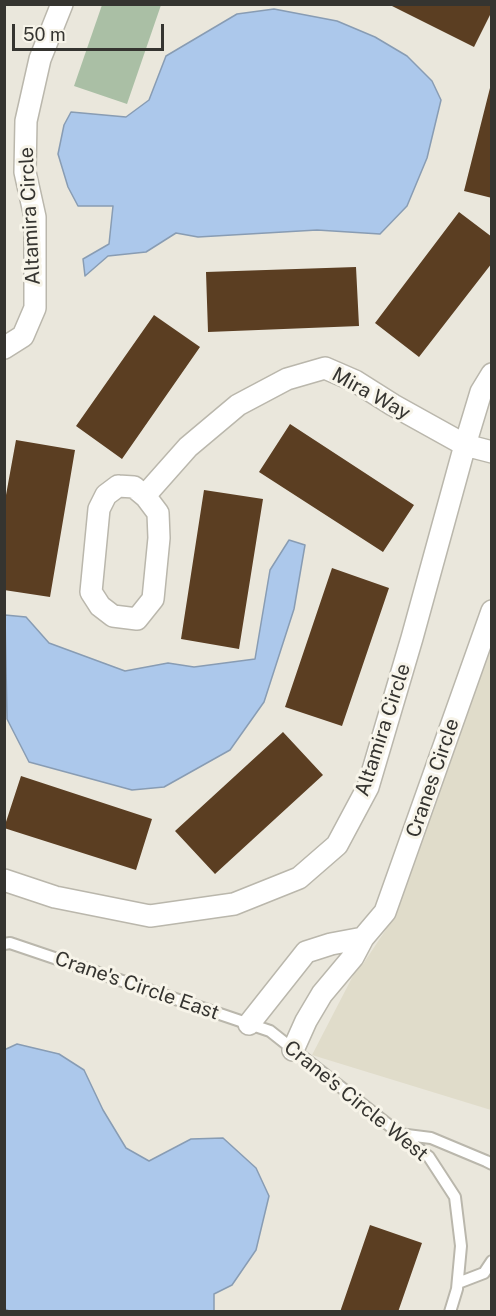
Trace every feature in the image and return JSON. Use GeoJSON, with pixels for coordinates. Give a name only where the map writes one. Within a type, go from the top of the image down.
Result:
{"type":"FeatureCollection","features":[{"type":"Feature","properties":{"kind":"street","name":"Altamira Circle"},"geometry":{"type":"LineString","coordinates":[[4,348],[23,336],[35,308],[35,217],[25,172],[26,121],[40,59],[62,4]]}},
{"type":"Feature","properties":{"kind":"street","name":"Mira Way"},"geometry":{"type":"LineString","coordinates":[[146,497],[188,447],[238,405],[287,379],[325,368],[355,381],[465,445],[492,452]]}},
{"type":"Feature","properties":{"kind":"street","name":"Altamira Circle"},"geometry":{"type":"LineString","coordinates":[[4,880],[55,897],[150,916],[234,904],[299,878],[337,845],[368,787],[465,445],[481,392],[492,374]]}},
{"type":"Feature","properties":{"kind":"street"},"geometry":{"type":"LineString","coordinates":[[118,486],[134,487],[146,497],[158,513],[159,538],[153,599],[137,619],[112,616],[100,606],[91,592],[99,509],[106,495],[118,486]]}},
{"type":"Feature","properties":{"kind":"street","name":"Cranes Circle"},"geometry":{"type":"LineString","coordinates":[[293,1050],[322,994],[353,957],[363,938],[385,912],[491,613]]}},
{"type":"Feature","properties":{"kind":"street"},"geometry":{"type":"LineString","coordinates":[[249,1024],[306,952],[363,938]]}},
{"type":"Feature","properties":{"kind":"lane","name":"Crane's Circle East"},"geometry":{"type":"LineString","coordinates":[[4,944],[10,943],[270,1031]]}},
{"type":"Feature","properties":{"kind":"lane","name":"Crane's Circle West"},"geometry":{"type":"LineString","coordinates":[[270,1031],[429,1157],[455,1197],[461,1246],[458,1283],[450,1311]]}},
{"type":"Feature","properties":{"kind":"lane"},"geometry":{"type":"LineString","coordinates":[[399,1134],[431,1138],[492,1164]]}},
{"type":"Feature","properties":{"kind":"lane"},"geometry":{"type":"LineString","coordinates":[[458,1283],[484,1273],[492,1261]]}},
{"type":"Feature","properties":{"kind":"shaded area"},"geometry":{"type":"Polygon","coordinates":[[[491,643],[491,1110],[312,1055],[357,968],[363,964],[395,916],[491,643]]]}},
{"type":"Feature","properties":{"kind":"green space"},"geometry":{"type":"Polygon","coordinates":[[[102,5],[161,5],[127,104],[74,86],[102,5]]]}},
{"type":"Feature","properties":{"kind":"water"},"geometry":{"type":"Polygon","coordinates":[[[274,9],[337,21],[375,37],[407,56],[432,81],[441,100],[427,158],[407,206],[380,234],[317,230],[198,237],[176,233],[146,252],[108,256],[85,276],[83,259],[109,244],[113,206],[78,206],[68,187],[58,154],[64,125],[71,112],[126,117],[149,100],[166,56],[237,14],[274,9]]]}},
{"type":"Feature","properties":{"kind":"water"},"geometry":{"type":"Polygon","coordinates":[[[289,540],[305,545],[294,609],[264,702],[230,750],[164,787],[132,790],[29,762],[7,719],[5,615],[26,617],[49,643],[125,671],[168,663],[194,667],[255,659],[270,570],[289,540]]]}},
{"type":"Feature","properties":{"kind":"water"},"geometry":{"type":"Polygon","coordinates":[[[17,1044],[59,1054],[84,1070],[103,1110],[126,1148],[149,1161],[191,1139],[223,1138],[256,1168],[269,1196],[256,1250],[232,1285],[214,1294],[214,1311],[11,1312],[5,1309],[4,1050],[17,1044]]]}},
{"type":"Feature","properties":{"kind":"building"},"geometry":{"type":"Polygon","coordinates":[[[388,4],[492,4],[492,11],[474,47],[388,4]]]}},
{"type":"Feature","properties":{"kind":"building"},"geometry":{"type":"Polygon","coordinates":[[[492,84],[492,198],[464,191],[492,84]]]}},
{"type":"Feature","properties":{"kind":"building"},"geometry":{"type":"Polygon","coordinates":[[[459,212],[492,237],[492,263],[419,357],[375,323],[459,212]]]}},
{"type":"Feature","properties":{"kind":"building"},"geometry":{"type":"Polygon","coordinates":[[[356,267],[359,326],[208,332],[206,272],[356,267]]]}},
{"type":"Feature","properties":{"kind":"building"},"geometry":{"type":"Polygon","coordinates":[[[154,315],[200,347],[122,459],[76,426],[154,315]]]}},
{"type":"Feature","properties":{"kind":"building"},"geometry":{"type":"Polygon","coordinates":[[[290,424],[414,505],[383,552],[259,472],[290,424]]]}},
{"type":"Feature","properties":{"kind":"building"},"geometry":{"type":"Polygon","coordinates":[[[16,440],[75,450],[50,597],[4,590],[4,506],[16,440]]]}},
{"type":"Feature","properties":{"kind":"building"},"geometry":{"type":"Polygon","coordinates":[[[204,490],[263,499],[239,649],[181,639],[204,490]]]}},
{"type":"Feature","properties":{"kind":"building"},"geometry":{"type":"Polygon","coordinates":[[[332,568],[389,588],[342,726],[285,707],[332,568]]]}},
{"type":"Feature","properties":{"kind":"building"},"geometry":{"type":"Polygon","coordinates":[[[283,732],[323,775],[215,874],[175,831],[283,732]]]}},
{"type":"Feature","properties":{"kind":"building"},"geometry":{"type":"Polygon","coordinates":[[[21,776],[152,819],[136,870],[4,828],[21,776]]]}},
{"type":"Feature","properties":{"kind":"building"},"geometry":{"type":"Polygon","coordinates":[[[370,1225],[422,1243],[398,1312],[340,1312],[370,1225]]]}}]}
